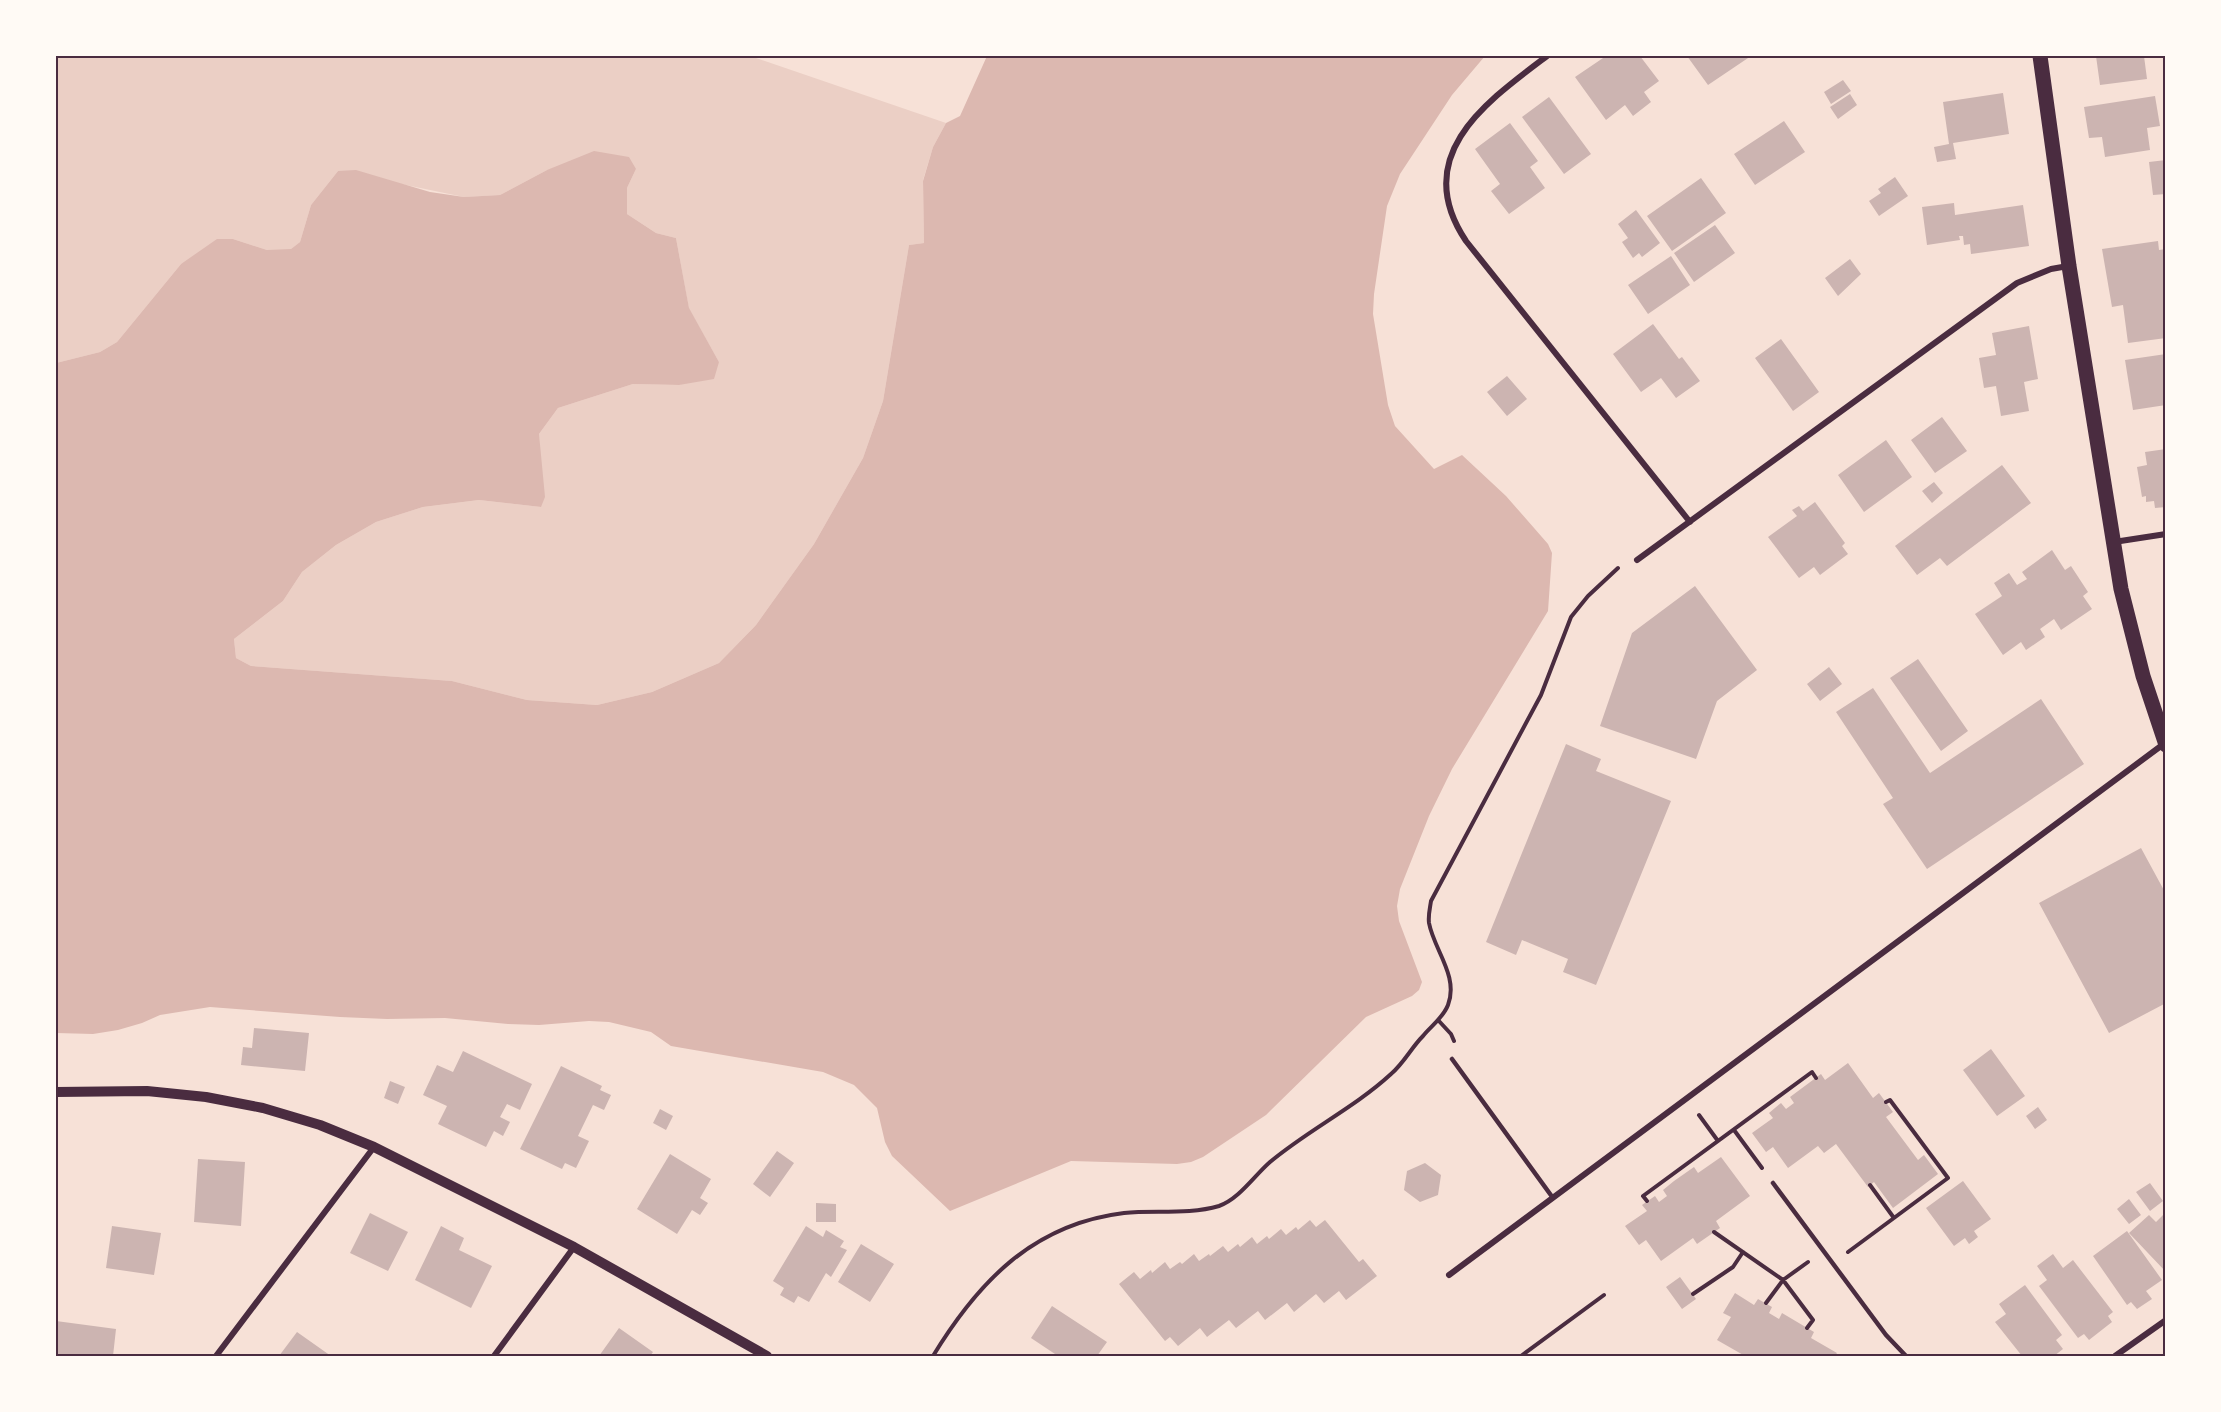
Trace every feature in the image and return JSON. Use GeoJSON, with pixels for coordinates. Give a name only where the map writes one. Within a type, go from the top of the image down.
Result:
{"type":"FeatureCollection","features":[{"type":"Feature","properties":{"kind":"main road"},"geometry":{"type":"LineString","coordinates":[[2040,56],[2069,266],[2113,542],[2130,633],[2165,744]]}},
{"type":"Feature","properties":{"kind":"street"},"geometry":{"type":"LineString","coordinates":[[1547,56],[1491,99],[1473,118],[1458,140],[1446,174],[1449,209],[1466,241],[1690,522]]}},
{"type":"Feature","properties":{"kind":"street"},"geometry":{"type":"LineString","coordinates":[[1637,560],[2017,284],[2042,272],[2069,266]]}},
{"type":"Feature","properties":{"kind":"street"},"geometry":{"type":"LineString","coordinates":[[2113,542],[2166,534]]}},
{"type":"Feature","properties":{"kind":"street"},"geometry":{"type":"LineString","coordinates":[[1449,1275],[2165,744]]}},
{"type":"Feature","properties":{"kind":"street"},"geometry":{"type":"LineString","coordinates":[[56,1092],[147,1091],[206,1097],[263,1108],[320,1125],[374,1147],[574,1247],[767,1356]]}},
{"type":"Feature","properties":{"kind":"street"},"geometry":{"type":"LineString","coordinates":[[216,1356],[374,1147]]}},
{"type":"Feature","properties":{"kind":"street"},"geometry":{"type":"LineString","coordinates":[[494,1356],[574,1247]]}},
{"type":"Feature","properties":{"kind":"street"},"geometry":{"type":"LineString","coordinates":[[2115,1356],[2166,1320]]}},
{"type":"Feature","properties":{"kind":"lane"},"geometry":{"type":"LineString","coordinates":[[1452,1059],[1553,1198]]}},
{"type":"Feature","properties":{"kind":"lane"},"geometry":{"type":"LineString","coordinates":[[1773,1183],[1886,1335],[1906,1356]]}},
{"type":"Feature","properties":{"kind":"path"},"geometry":{"type":"LineString","coordinates":[[933,1356],[974,1296],[1029,1247],[1079,1223],[1108,1215],[1220,1206],[1230,1200],[1269,1163],[1376,1086],[1405,1060],[1421,1037],[1444,1013],[1451,991],[1449,975],[1430,924],[1431,901],[1541,695],[1571,617],[1588,596],[1609,576],[1624,564],[1637,560]]}},
{"type":"Feature","properties":{"kind":"path"},"geometry":{"type":"LineString","coordinates":[[1647,1202],[1643,1196],[1682,1167],[1812,1072],[1816,1078]]}},
{"type":"Feature","properties":{"kind":"path"},"geometry":{"type":"LineString","coordinates":[[1687,1099],[1718,1141]]}},
{"type":"Feature","properties":{"kind":"path"},"geometry":{"type":"LineString","coordinates":[[1833,1263],[1948,1178],[1934,1164],[1890,1100],[1886,1102]]}},
{"type":"Feature","properties":{"kind":"path"},"geometry":{"type":"LineString","coordinates":[[1772,1102],[1776,1108]]}},
{"type":"Feature","properties":{"kind":"path"},"geometry":{"type":"LineString","coordinates":[[1734,1130],[1773,1183]]}},
{"type":"Feature","properties":{"kind":"path"},"geometry":{"type":"LineString","coordinates":[[1682,1167],[1687,1173]]}},
{"type":"Feature","properties":{"kind":"path"},"geometry":{"type":"LineString","coordinates":[[1670,1176],[1674,1181]]}},
{"type":"Feature","properties":{"kind":"path"},"geometry":{"type":"LineString","coordinates":[[1870,1185],[1894,1218]]}},
{"type":"Feature","properties":{"kind":"path"},"geometry":{"type":"LineString","coordinates":[[1714,1232],[1783,1280],[1813,1320],[1808,1328]]}},
{"type":"Feature","properties":{"kind":"path"},"geometry":{"type":"LineString","coordinates":[[1766,1303],[1783,1280],[1823,1250]]}},
{"type":"Feature","properties":{"kind":"path"},"geometry":{"type":"LineString","coordinates":[[1692,1294],[1733,1267],[1743,1252]]}},
{"type":"Feature","properties":{"kind":"path"},"geometry":{"type":"LineString","coordinates":[[1521,1356],[1604,1295]]}},
{"type":"Feature","properties":{"kind":"shaded area"},"geometry":{"type":"Polygon","coordinates":[[[56,56],[750,56],[946,123],[933,147],[923,180],[924,243],[909,245],[883,401],[863,458],[814,544],[756,625],[719,663],[652,692],[597,705],[527,700],[452,681],[251,666],[236,658],[234,639],[283,601],[302,572],[336,545],[376,522],[423,507],[479,500],[541,507],[539,434],[558,408],[633,384],[679,385],[719,362],[689,309],[676,238],[656,233],[627,214],[627,188],[636,169],[547,170],[500,195],[464,197],[338,171],[311,205],[300,242],[290,250],[267,250],[233,239],[181,264],[117,342],[100,352],[56,363],[56,56]]]}},
{"type":"Feature","properties":{"kind":"shaded area"},"geometry":{"type":"Polygon","coordinates":[[[987,56],[1485,56],[1452,95],[1400,174],[1387,206],[1373,314],[1388,405],[1395,426],[1434,469],[1462,455],[1506,496],[1548,544],[1552,553],[1548,611],[1452,769],[1429,816],[1400,889],[1397,906],[1399,921],[1422,982],[1419,990],[1412,996],[1366,1017],[1266,1115],[1203,1157],[1177,1164],[1071,1161],[950,1211],[892,1156],[885,1142],[877,1108],[854,1085],[823,1072],[671,1046],[651,1032],[609,1022],[508,1024],[445,1018],[340,1017],[210,1007],[160,1015],[118,1030],[93,1034],[56,1033],[56,363],[100,352],[117,342],[181,264],[217,239],[233,239],[267,250],[291,249],[300,242],[311,205],[338,171],[356,170],[430,192],[464,197],[500,195],[547,170],[594,151],[629,157],[636,169],[627,188],[627,214],[656,233],[676,238],[689,308],[719,362],[714,379],[679,385],[633,384],[558,408],[539,434],[545,497],[541,507],[479,500],[423,507],[376,522],[336,545],[302,572],[283,601],[234,639],[236,658],[251,666],[452,681],[527,700],[597,705],[652,692],[719,663],[756,625],[814,544],[863,458],[883,401],[909,245],[924,243],[923,181],[933,147],[946,123],[960,116],[987,56]]]}},
{"type":"Feature","properties":{"kind":"building"},"geometry":{"type":"Polygon","coordinates":[[[1606,56],[1640,56],[1659,81],[1644,92],[1651,102],[1633,116],[1625,105],[1606,120],[1575,77],[1606,56]]]}},
{"type":"Feature","properties":{"kind":"building"},"geometry":{"type":"Polygon","coordinates":[[[1687,56],[1751,56],[1708,85],[1687,56]]]}},
{"type":"Feature","properties":{"kind":"building"},"geometry":{"type":"Polygon","coordinates":[[[2096,56],[2144,56],[2147,79],[2100,85],[2096,56]]]}},
{"type":"Feature","properties":{"kind":"building"},"geometry":{"type":"Polygon","coordinates":[[[1843,80],[1851,91],[1831,104],[1824,92],[1843,80]]]}},
{"type":"Feature","properties":{"kind":"building"},"geometry":{"type":"Polygon","coordinates":[[[2003,93],[2009,134],[1953,143],[1956,159],[1937,162],[1934,147],[1949,144],[1943,102],[2003,93]]]}},
{"type":"Feature","properties":{"kind":"building"},"geometry":{"type":"Polygon","coordinates":[[[1850,94],[1857,105],[1838,119],[1830,107],[1850,94]]]}},
{"type":"Feature","properties":{"kind":"building"},"geometry":{"type":"Polygon","coordinates":[[[2155,96],[2160,126],[2147,128],[2150,150],[2105,157],[2102,137],[2089,138],[2084,107],[2155,96]]]}},
{"type":"Feature","properties":{"kind":"building"},"geometry":{"type":"Polygon","coordinates":[[[1549,97],[1591,154],[1564,174],[1522,117],[1549,97]]]}},
{"type":"Feature","properties":{"kind":"building"},"geometry":{"type":"Polygon","coordinates":[[[1784,121],[1805,152],[1755,185],[1734,154],[1784,121]]]}},
{"type":"Feature","properties":{"kind":"building"},"geometry":{"type":"Polygon","coordinates":[[[1510,123],[1538,161],[1530,167],[1545,188],[1509,214],[1491,191],[1500,184],[1475,149],[1510,123]]]}},
{"type":"Feature","properties":{"kind":"building"},"geometry":{"type":"Polygon","coordinates":[[[2166,160],[2166,194],[2153,195],[2149,162],[2166,160]]]}},
{"type":"Feature","properties":{"kind":"building"},"geometry":{"type":"Polygon","coordinates":[[[1895,177],[1908,196],[1879,216],[1869,201],[1881,193],[1878,189],[1895,177]]]}},
{"type":"Feature","properties":{"kind":"building"},"geometry":{"type":"Polygon","coordinates":[[[1701,178],[1726,213],[1672,251],[1647,216],[1701,178]]]}},
{"type":"Feature","properties":{"kind":"building"},"geometry":{"type":"Polygon","coordinates":[[[1954,203],[1955,215],[2023,205],[2029,246],[1971,254],[1970,244],[1964,245],[1963,236],[1959,236],[1960,240],[1927,245],[1922,207],[1954,203]]]}},
{"type":"Feature","properties":{"kind":"building"},"geometry":{"type":"Polygon","coordinates":[[[1636,210],[1660,243],[1642,257],[1639,253],[1633,258],[1622,242],[1628,238],[1618,224],[1636,210]]]}},
{"type":"Feature","properties":{"kind":"building"},"geometry":{"type":"Polygon","coordinates":[[[1715,225],[1735,253],[1694,282],[1674,253],[1715,225]]]}},
{"type":"Feature","properties":{"kind":"building"},"geometry":{"type":"Polygon","coordinates":[[[2158,241],[2159,250],[2166,249],[2166,338],[2128,343],[2123,305],[2112,307],[2102,249],[2158,241]]]}},
{"type":"Feature","properties":{"kind":"building"},"geometry":{"type":"Polygon","coordinates":[[[1671,256],[1690,285],[1648,314],[1628,285],[1671,256]]]}},
{"type":"Feature","properties":{"kind":"building"},"geometry":{"type":"Polygon","coordinates":[[[1850,259],[1861,274],[1838,296],[1825,278],[1850,259]]]}},
{"type":"Feature","properties":{"kind":"building"},"geometry":{"type":"Polygon","coordinates":[[[1653,324],[1679,359],[1682,357],[1700,381],[1676,398],[1661,378],[1641,392],[1613,354],[1653,324]]]}},
{"type":"Feature","properties":{"kind":"building"},"geometry":{"type":"Polygon","coordinates":[[[2029,326],[2038,379],[2024,382],[2029,411],[2001,416],[1996,386],[1984,388],[1979,358],[1996,355],[1992,333],[2029,326]]]}},
{"type":"Feature","properties":{"kind":"building"},"geometry":{"type":"Polygon","coordinates":[[[1781,339],[1819,392],[1793,411],[1755,358],[1781,339]]]}},
{"type":"Feature","properties":{"kind":"building"},"geometry":{"type":"Polygon","coordinates":[[[2166,354],[2166,405],[2133,410],[2125,360],[2166,354]]]}},
{"type":"Feature","properties":{"kind":"building"},"geometry":{"type":"Polygon","coordinates":[[[1507,376],[1527,399],[1507,416],[1487,392],[1507,376]]]}},
{"type":"Feature","properties":{"kind":"building"},"geometry":{"type":"Polygon","coordinates":[[[1942,417],[1967,451],[1935,473],[1911,440],[1942,417]]]}},
{"type":"Feature","properties":{"kind":"building"},"geometry":{"type":"Polygon","coordinates":[[[1886,440],[1912,477],[1864,512],[1838,475],[1886,440]]]}},
{"type":"Feature","properties":{"kind":"building"},"geometry":{"type":"Polygon","coordinates":[[[2166,449],[2166,507],[2155,508],[2154,501],[2146,502],[2146,496],[2142,497],[2137,467],[2147,465],[2145,452],[2166,449]]]}},
{"type":"Feature","properties":{"kind":"building"},"geometry":{"type":"Polygon","coordinates":[[[2002,465],[2031,503],[1947,566],[1940,558],[1917,575],[1895,546],[2002,465]]]}},
{"type":"Feature","properties":{"kind":"building"},"geometry":{"type":"Polygon","coordinates":[[[1934,482],[1943,493],[1932,503],[1922,491],[1934,482]]]}},
{"type":"Feature","properties":{"kind":"building"},"geometry":{"type":"Polygon","coordinates":[[[1815,502],[1845,543],[1842,546],[1848,554],[1820,575],[1814,567],[1799,578],[1768,537],[1797,516],[1792,510],[1799,506],[1803,511],[1815,502]]]}},
{"type":"Feature","properties":{"kind":"building"},"geometry":{"type":"Polygon","coordinates":[[[2052,550],[2065,570],[2071,566],[2088,592],[2083,596],[2092,609],[2061,630],[2054,619],[2040,629],[2045,637],[2026,650],[2021,642],[2003,655],[1975,614],[2002,596],[1994,583],[2009,573],[2017,585],[2027,579],[2022,572],[2052,550]]]}},
{"type":"Feature","properties":{"kind":"building"},"geometry":{"type":"Polygon","coordinates":[[[1695,586],[1757,670],[1717,701],[1696,759],[1600,726],[1632,633],[1695,586]]]}},
{"type":"Feature","properties":{"kind":"building"},"geometry":{"type":"Polygon","coordinates":[[[1918,659],[1968,731],[1941,751],[1890,678],[1918,659]]]}},
{"type":"Feature","properties":{"kind":"building"},"geometry":{"type":"Polygon","coordinates":[[[1829,667],[1842,684],[1820,701],[1807,684],[1829,667]]]}},
{"type":"Feature","properties":{"kind":"building"},"geometry":{"type":"Polygon","coordinates":[[[1873,688],[1930,773],[2041,699],[2084,764],[1927,869],[1883,804],[1893,798],[1836,712],[1873,688]]]}},
{"type":"Feature","properties":{"kind":"building"},"geometry":{"type":"Polygon","coordinates":[[[1566,744],[1601,759],[1596,771],[1671,801],[1596,985],[1563,972],[1568,959],[1522,940],[1516,955],[1486,942],[1566,744]]]}},
{"type":"Feature","properties":{"kind":"building"},"geometry":{"type":"Polygon","coordinates":[[[2141,848],[2166,894],[2166,1003],[2109,1033],[2039,903],[2141,848]]]}},
{"type":"Feature","properties":{"kind":"building"},"geometry":{"type":"Polygon","coordinates":[[[254,1028],[309,1033],[305,1071],[241,1065],[243,1047],[252,1048],[254,1028]]]}},
{"type":"Feature","properties":{"kind":"building"},"geometry":{"type":"Polygon","coordinates":[[[1991,1049],[2025,1096],[1997,1116],[1963,1070],[1991,1049]]]}},
{"type":"Feature","properties":{"kind":"building"},"geometry":{"type":"Polygon","coordinates":[[[463,1051],[532,1084],[520,1110],[507,1104],[500,1117],[510,1122],[503,1136],[494,1131],[486,1147],[438,1124],[447,1106],[423,1095],[437,1065],[453,1072],[463,1051]]]}},
{"type":"Feature","properties":{"kind":"building"},"geometry":{"type":"Polygon","coordinates":[[[1848,1063],[1873,1098],[1879,1093],[1893,1112],[1886,1117],[1918,1160],[1924,1155],[1938,1174],[1893,1208],[1874,1182],[1868,1187],[1836,1144],[1824,1153],[1818,1146],[1788,1168],[1773,1147],[1766,1152],[1752,1133],[1773,1118],[1769,1113],[1781,1103],[1786,1109],[1794,1103],[1790,1097],[1821,1074],[1825,1080],[1848,1063]]]}},
{"type":"Feature","properties":{"kind":"building"},"geometry":{"type":"Polygon","coordinates":[[[561,1066],[602,1086],[600,1090],[611,1095],[604,1110],[593,1105],[578,1136],[589,1141],[576,1168],[565,1163],[562,1169],[520,1149],[561,1066]]]}},
{"type":"Feature","properties":{"kind":"building"},"geometry":{"type":"Polygon","coordinates":[[[390,1081],[405,1087],[398,1104],[384,1098],[390,1081]]]}},
{"type":"Feature","properties":{"kind":"building"},"geometry":{"type":"Polygon","coordinates":[[[2038,1107],[2047,1120],[2035,1129],[2026,1116],[2038,1107]]]}},
{"type":"Feature","properties":{"kind":"building"},"geometry":{"type":"Polygon","coordinates":[[[660,1109],[673,1116],[666,1130],[653,1123],[660,1109]]]}},
{"type":"Feature","properties":{"kind":"building"},"geometry":{"type":"Polygon","coordinates":[[[777,1151],[794,1163],[770,1197],[753,1184],[777,1151]]]}},
{"type":"Feature","properties":{"kind":"building"},"geometry":{"type":"Polygon","coordinates":[[[670,1154],[711,1179],[700,1198],[708,1203],[700,1215],[692,1210],[677,1234],[637,1209],[670,1154]]]}},
{"type":"Feature","properties":{"kind":"building"},"geometry":{"type":"Polygon","coordinates":[[[1721,1157],[1750,1196],[1716,1221],[1720,1228],[1697,1244],[1693,1238],[1661,1261],[1646,1240],[1639,1245],[1625,1226],[1647,1211],[1642,1205],[1655,1196],[1659,1202],[1667,1196],[1663,1190],[1674,1181],[1694,1167],[1698,1173],[1721,1157]]]}},
{"type":"Feature","properties":{"kind":"building"},"geometry":{"type":"Polygon","coordinates":[[[198,1159],[245,1162],[241,1226],[194,1222],[198,1159]]]}},
{"type":"Feature","properties":{"kind":"building"},"geometry":{"type":"Polygon","coordinates":[[[1425,1163],[1441,1175],[1438,1195],[1420,1202],[1404,1190],[1407,1171],[1425,1163]]]}},
{"type":"Feature","properties":{"kind":"building"},"geometry":{"type":"Polygon","coordinates":[[[1963,1181],[1991,1219],[1974,1231],[1978,1237],[1969,1244],[1965,1238],[1954,1246],[1926,1208],[1963,1181]]]}},
{"type":"Feature","properties":{"kind":"building"},"geometry":{"type":"Polygon","coordinates":[[[2150,1183],[2163,1201],[2150,1211],[2136,1192],[2150,1183]]]}},
{"type":"Feature","properties":{"kind":"building"},"geometry":{"type":"Polygon","coordinates":[[[2129,1199],[2141,1215],[2129,1224],[2117,1209],[2129,1199]]]}},
{"type":"Feature","properties":{"kind":"building"},"geometry":{"type":"Polygon","coordinates":[[[816,1203],[836,1204],[836,1222],[816,1222],[816,1203]]]}},
{"type":"Feature","properties":{"kind":"building"},"geometry":{"type":"Polygon","coordinates":[[[370,1213],[408,1232],[388,1271],[350,1253],[370,1213]]]}},
{"type":"Feature","properties":{"kind":"building"},"geometry":{"type":"Polygon","coordinates":[[[2149,1215],[2156,1222],[2163,1215],[2166,1218],[2166,1272],[2129,1233],[2149,1215]]]}},
{"type":"Feature","properties":{"kind":"building"},"geometry":{"type":"Polygon","coordinates":[[[1310,1220],[1316,1227],[1325,1220],[1359,1262],[1363,1259],[1377,1276],[1346,1300],[1339,1291],[1324,1303],[1316,1294],[1294,1312],[1287,1303],[1265,1320],[1258,1311],[1236,1328],[1229,1320],[1207,1337],[1200,1328],[1178,1346],[1170,1337],[1165,1341],[1119,1284],[1134,1272],[1140,1279],[1165,1262],[1170,1269],[1180,1262],[1182,1264],[1194,1254],[1199,1261],[1223,1246],[1228,1252],[1238,1244],[1240,1247],[1252,1237],[1257,1244],[1267,1236],[1269,1239],[1281,1229],[1286,1235],[1296,1227],[1298,1230],[1310,1220]]]}},
{"type":"Feature","properties":{"kind":"building"},"geometry":{"type":"Polygon","coordinates":[[[112,1226],[161,1233],[154,1275],[106,1268],[112,1226]]]}},
{"type":"Feature","properties":{"kind":"building"},"geometry":{"type":"Polygon","coordinates":[[[441,1226],[464,1238],[459,1250],[492,1266],[471,1308],[415,1280],[441,1226]]]}},
{"type":"Feature","properties":{"kind":"building"},"geometry":{"type":"Polygon","coordinates":[[[806,1226],[823,1237],[826,1230],[844,1241],[840,1247],[847,1250],[831,1277],[826,1273],[809,1302],[798,1296],[794,1303],[780,1295],[784,1288],[773,1281],[806,1226]]]}},
{"type":"Feature","properties":{"kind":"building"},"geometry":{"type":"Polygon","coordinates":[[[2127,1231],[2162,1280],[2146,1291],[2152,1299],[2137,1309],[2131,1302],[2127,1305],[2093,1256],[2127,1231]]]}},
{"type":"Feature","properties":{"kind":"building"},"geometry":{"type":"Polygon","coordinates":[[[861,1244],[894,1264],[870,1302],[838,1282],[861,1244]]]}},
{"type":"Feature","properties":{"kind":"building"},"geometry":{"type":"Polygon","coordinates":[[[2053,1254],[2063,1268],[2073,1260],[2113,1312],[2108,1316],[2112,1322],[2089,1340],[2084,1334],[2078,1338],[2039,1286],[2047,1280],[2037,1266],[2053,1254]]]}},
{"type":"Feature","properties":{"kind":"building"},"geometry":{"type":"Polygon","coordinates":[[[1680,1277],[1696,1299],[1682,1309],[1666,1287],[1680,1277]]]}},
{"type":"Feature","properties":{"kind":"building"},"geometry":{"type":"Polygon","coordinates":[[[2025,1285],[2062,1335],[2056,1340],[2063,1349],[2054,1356],[2022,1356],[1995,1322],[2006,1314],[1999,1304],[2025,1285]]]}},
{"type":"Feature","properties":{"kind":"building"},"geometry":{"type":"Polygon","coordinates":[[[1735,1293],[1754,1305],[1758,1299],[1772,1307],[1769,1313],[1779,1319],[1782,1313],[1814,1332],[1811,1338],[1837,1353],[1835,1356],[1745,1356],[1717,1340],[1731,1317],[1723,1313],[1735,1293]]]}},
{"type":"Feature","properties":{"kind":"building"},"geometry":{"type":"Polygon","coordinates":[[[1052,1306],[1107,1342],[1097,1356],[1058,1356],[1031,1338],[1052,1306]]]}},
{"type":"Feature","properties":{"kind":"building"},"geometry":{"type":"Polygon","coordinates":[[[56,1321],[116,1329],[113,1356],[56,1356],[56,1321]]]}},
{"type":"Feature","properties":{"kind":"building"},"geometry":{"type":"Polygon","coordinates":[[[619,1328],[653,1352],[650,1356],[599,1356],[619,1328]]]}},
{"type":"Feature","properties":{"kind":"building"},"geometry":{"type":"Polygon","coordinates":[[[297,1332],[331,1356],[279,1356],[297,1332]]]}}]}
